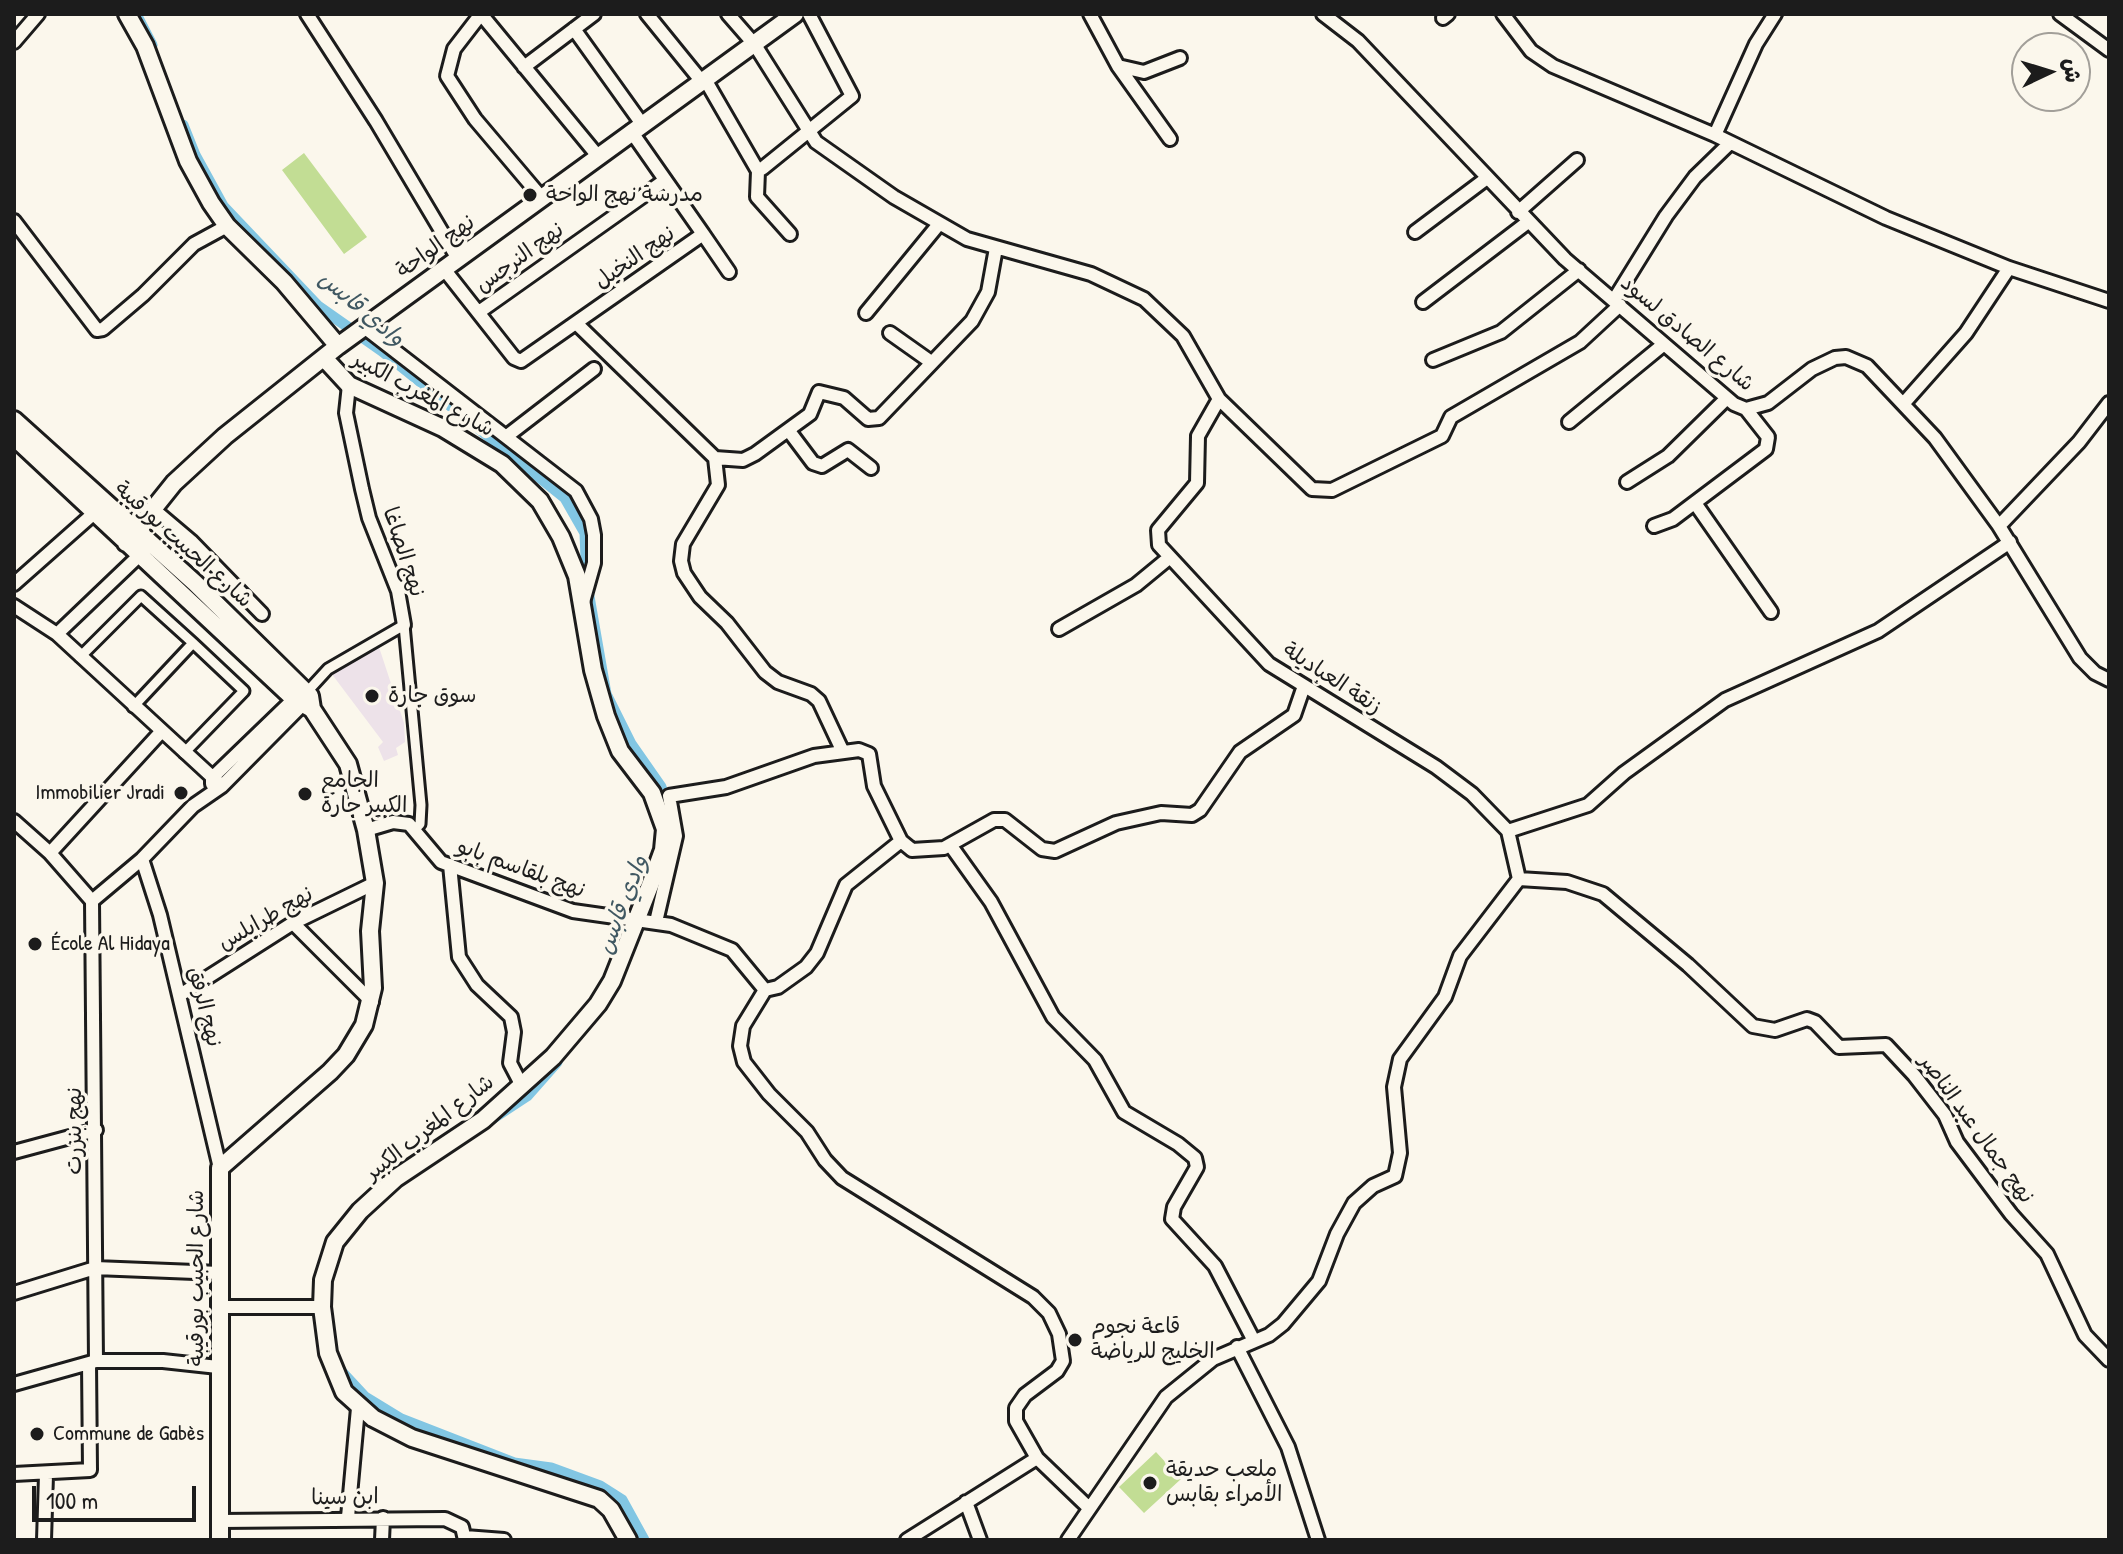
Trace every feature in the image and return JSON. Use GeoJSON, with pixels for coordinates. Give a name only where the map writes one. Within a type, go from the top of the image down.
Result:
{"type":"FeatureCollection","features":[{"type":"Feature","properties":{"kind":"street"},"geometry":{"type":"LineString","coordinates":[[14,42],[38,14]]}},
{"type":"Feature","properties":{"kind":"street","name":"شارع المغرب الكبير"},"geometry":{"type":"LineString","coordinates":[[127,14],[158,77],[188,161],[227,226],[284,282],[338,346]]}},
{"type":"Feature","properties":{"kind":"street"},"geometry":{"type":"LineString","coordinates":[[307,14],[376,121],[479,312]]}},
{"type":"Feature","properties":{"kind":"street"},"geometry":{"type":"LineString","coordinates":[[541,197],[475,119],[450,82],[446,69],[454,49],[481,14],[597,155]]}},
{"type":"Feature","properties":{"kind":"street"},"geometry":{"type":"LineString","coordinates":[[524,67],[594,14]]}},
{"type":"Feature","properties":{"kind":"street"},"geometry":{"type":"LineString","coordinates":[[647,14],[704,82],[758,171],[757,197],[790,234]]}},
{"type":"Feature","properties":{"kind":"street"},"geometry":{"type":"LineString","coordinates":[[728,14],[755,45],[807,133],[838,160],[967,239],[1091,274],[1144,299],[1183,336],[1219,399],[1312,489],[1332,490],[1442,436],[1451,417],[1580,342],[1617,302],[1666,216],[1695,177],[1730,143]]}},
{"type":"Feature","properties":{"kind":"street","name":"نهج الواحة"},"geometry":{"type":"LineString","coordinates":[[138,544],[152,508],[225,436],[338,346],[795,14]]}},
{"type":"Feature","properties":{"kind":"street"},"geometry":{"type":"LineString","coordinates":[[758,171],[852,96],[809,14]]}},
{"type":"Feature","properties":{"kind":"street"},"geometry":{"type":"LineString","coordinates":[[1090,14],[1118,66],[1170,139]]}},
{"type":"Feature","properties":{"kind":"street","name":"شارع الصادق لسود"},"geometry":{"type":"LineString","coordinates":[[1323,14],[1358,41],[1528,222],[1727,398],[1746,409],[1768,403],[1821,363],[1846,357],[1867,366],[1904,403],[1999,526],[2080,658],[2095,673],[2109,680]]}},
{"type":"Feature","properties":{"kind":"street"},"geometry":{"type":"LineString","coordinates":[[1503,14],[1531,51],[1553,66],[1715,135],[1864,209],[2009,268],[2109,301]]}},
{"type":"Feature","properties":{"kind":"street"},"geometry":{"type":"LineString","coordinates":[[1715,135],[1756,44],[1775,14]]}},
{"type":"Feature","properties":{"kind":"street"},"geometry":{"type":"LineString","coordinates":[[2060,14],[2109,50]]}},
{"type":"Feature","properties":{"kind":"street","name":"نهج النخيل"},"geometry":{"type":"LineString","coordinates":[[479,312],[514,358],[528,360],[703,234],[664,181],[636,127],[574,29]]}},
{"type":"Feature","properties":{"kind":"street"},"geometry":{"type":"LineString","coordinates":[[1118,66],[1144,72],[1180,58]]}},
{"type":"Feature","properties":{"kind":"street"},"geometry":{"type":"LineString","coordinates":[[1518,212],[1577,160]]}},
{"type":"Feature","properties":{"kind":"street"},"geometry":{"type":"LineString","coordinates":[[1415,232],[1487,178]]}},
{"type":"Feature","properties":{"kind":"street","name":"نهج النرجس"},"geometry":{"type":"LineString","coordinates":[[479,312],[664,181]]}},
{"type":"Feature","properties":{"kind":"street"},"geometry":{"type":"LineString","coordinates":[[14,221],[90,325],[97,330],[143,295],[186,250],[227,226]]}},
{"type":"Feature","properties":{"kind":"street"},"geometry":{"type":"LineString","coordinates":[[1423,302],[1528,222]]}},
{"type":"Feature","properties":{"kind":"street"},"geometry":{"type":"LineString","coordinates":[[866,313],[939,224]]}},
{"type":"Feature","properties":{"kind":"street"},"geometry":{"type":"LineString","coordinates":[[703,234],[729,272]]}},
{"type":"Feature","properties":{"kind":"street"},"geometry":{"type":"LineString","coordinates":[[715,458],[743,460],[810,414],[814,398],[824,391],[844,398],[868,419],[879,418],[958,337],[982,303],[992,278],[996,248]]}},
{"type":"Feature","properties":{"kind":"street"},"geometry":{"type":"LineString","coordinates":[[1904,403],[1966,333],[2009,268]]}},
{"type":"Feature","properties":{"kind":"street"},"geometry":{"type":"LineString","coordinates":[[1433,360],[1501,332],[1579,270]]}},
{"type":"Feature","properties":{"kind":"street"},"geometry":{"type":"LineString","coordinates":[[577,324],[715,458],[718,485],[683,544],[681,561],[684,573],[700,597],[727,623],[765,672],[778,682],[811,694],[819,701],[842,750]]}},
{"type":"Feature","properties":{"kind":"street"},"geometry":{"type":"LineString","coordinates":[[364,327],[561,476],[585,506],[591,519],[594,547],[583,602]]}},
{"type":"Feature","properties":{"kind":"street"},"geometry":{"type":"LineString","coordinates":[[890,333],[931,362]]}},
{"type":"Feature","properties":{"kind":"street"},"geometry":{"type":"LineString","coordinates":[[1569,422],[1664,344]]}},
{"type":"Feature","properties":{"kind":"street","name":"شارع المغرب الكبير"},"geometry":{"type":"LineString","coordinates":[[325,359],[349,385],[443,428],[502,464],[540,501],[569,556],[583,602],[593,670],[606,716],[620,751],[652,793],[665,829],[663,850],[612,981],[598,1004],[553,1057],[483,1120],[396,1178],[346,1227],[329,1253],[322,1307],[332,1369],[344,1392],[358,1408],[412,1438],[599,1499],[617,1518],[628,1540]]}},
{"type":"Feature","properties":{"kind":"street"},"geometry":{"type":"LineString","coordinates":[[507,436],[594,369]]}},
{"type":"Feature","properties":{"kind":"street","name":"نهج الصاغا"},"geometry":{"type":"LineString","coordinates":[[349,385],[346,413],[362,489],[369,518],[398,591],[404,625],[409,723],[421,805],[420,824],[416,828]]}},
{"type":"Feature","properties":{"kind":"street"},"geometry":{"type":"LineString","coordinates":[[1627,482],[1668,456],[1727,398]]}},
{"type":"Feature","properties":{"kind":"street"},"geometry":{"type":"LineString","coordinates":[[1059,629],[1136,585],[1170,557],[1159,545],[1156,536],[1197,483],[1198,436],[1219,399]]}},
{"type":"Feature","properties":{"kind":"street"},"geometry":{"type":"LineString","coordinates":[[1999,526],[2079,442],[2109,403]]}},
{"type":"Feature","properties":{"kind":"street"},"geometry":{"type":"LineString","coordinates":[[443,428],[453,422],[465,406]]}},
{"type":"Feature","properties":{"kind":"street"},"geometry":{"type":"LineString","coordinates":[[1654,526],[1673,519],[1766,449],[1768,437],[1746,409]]}},
{"type":"Feature","properties":{"kind":"street","name":"شارع الحبيب بورقيبة"},"geometry":{"type":"LineString","coordinates":[[14,420],[99,509]]}},
{"type":"Feature","properties":{"kind":"street"},"geometry":{"type":"LineString","coordinates":[[789,431],[813,463],[822,466],[848,450],[871,468]]}},
{"type":"Feature","properties":{"kind":"street","name":"شارع الحبيب بورقيبة"},"geometry":{"type":"LineString","coordinates":[[14,437],[138,544],[305,699],[348,764],[366,830],[375,883],[370,931],[372,1002],[364,1025],[346,1055],[220,1168],[220,1540]]}},
{"type":"Feature","properties":{"kind":"street"},"geometry":{"type":"LineString","coordinates":[[1695,503],[1771,612]]}},
{"type":"Feature","properties":{"kind":"street"},"geometry":{"type":"LineString","coordinates":[[152,508],[180,531],[262,614]]}},
{"type":"Feature","properties":{"kind":"street"},"geometry":{"type":"LineString","coordinates":[[14,584],[99,509]]}},
{"type":"Feature","properties":{"kind":"street"},"geometry":{"type":"LineString","coordinates":[[1068,1540],[1166,1397],[1213,1359],[1283,1324],[1319,1281],[1337,1234],[1354,1203],[1373,1186],[1395,1176],[1400,1153],[1394,1087],[1400,1059],[1445,997],[1460,956],[1519,879],[1508,831],[1588,805],[1624,773],[1725,700],[1878,631],[2010,542]]}},
{"type":"Feature","properties":{"kind":"street"},"geometry":{"type":"LineString","coordinates":[[57,634],[138,544]]}},
{"type":"Feature","properties":{"kind":"street","name":"زنقة العباديلة"},"geometry":{"type":"LineString","coordinates":[[1170,557],[1194,579],[1269,664],[1436,767],[1472,794],[1508,831]]}},
{"type":"Feature","properties":{"kind":"street"},"geometry":{"type":"LineString","coordinates":[[80,657],[141,596],[193,643],[244,691],[184,753]]}},
{"type":"Feature","properties":{"kind":"street"},"geometry":{"type":"LineString","coordinates":[[14,606],[57,634],[215,785]]}},
{"type":"Feature","properties":{"kind":"street"},"geometry":{"type":"LineString","coordinates":[[14,821],[50,853],[92,901],[142,859],[305,699],[328,669],[404,625]]}},
{"type":"Feature","properties":{"kind":"street"},"geometry":{"type":"LineString","coordinates":[[133,707],[193,643]]}},
{"type":"Feature","properties":{"kind":"street"},"geometry":{"type":"LineString","coordinates":[[656,922],[676,836],[669,796],[726,787],[842,750],[869,754],[874,786],[901,841],[912,850],[928,851],[951,846],[994,820],[1011,821],[1033,844],[1055,851],[1116,823],[1161,813],[1192,815],[1208,803],[1240,752],[1294,715],[1304,686]]}},
{"type":"Feature","properties":{"kind":"street"},"geometry":{"type":"LineString","coordinates":[[50,853],[160,733]]}},
{"type":"Feature","properties":{"kind":"street"},"geometry":{"type":"LineString","coordinates":[[366,830],[393,822],[416,828]]}},
{"type":"Feature","properties":{"kind":"street","name":"نهج بلقاسم بابو"},"geometry":{"type":"LineString","coordinates":[[416,828],[433,855],[450,865],[573,911],[635,922],[656,922],[690,930],[732,950],[765,990]]}},
{"type":"Feature","properties":{"kind":"street"},"geometry":{"type":"LineString","coordinates":[[901,841],[846,885],[817,953],[806,967],[778,987],[765,990],[743,1026],[740,1046],[744,1062],[769,1094],[807,1132],[825,1160],[842,1178],[1033,1297],[1049,1313],[1059,1334],[1063,1361],[1057,1371],[1025,1395],[1015,1415],[1037,1458],[1088,1507]]}},
{"type":"Feature","properties":{"kind":"street"},"geometry":{"type":"LineString","coordinates":[[951,846],[991,902],[1053,1017],[1095,1060],[1124,1112],[1178,1144],[1195,1158],[1197,1167],[1174,1207],[1172,1219],[1215,1266],[1254,1341]]}},
{"type":"Feature","properties":{"kind":"street","name":"نهج الرفق"},"geometry":{"type":"LineString","coordinates":[[142,859],[180,995],[220,1168]]}},
{"type":"Feature","properties":{"kind":"street"},"geometry":{"type":"LineString","coordinates":[[450,865],[459,957],[477,985],[511,1017],[515,1026],[510,1063],[521,1084]]}},
{"type":"Feature","properties":{"kind":"street","name":"نهج جمال عبد الناصر"},"geometry":{"type":"LineString","coordinates":[[1519,879],[1567,882],[1603,894],[1688,965],[1753,1026],[1775,1030],[1807,1019],[1815,1022],[1839,1047],[1886,1045],[1945,1115],[1957,1142],[2011,1214],[2047,1254],[2085,1335],[2109,1360]]}},
{"type":"Feature","properties":{"kind":"street","name":"نهج طرابلس"},"geometry":{"type":"LineString","coordinates":[[180,995],[293,923],[375,883]]}},
{"type":"Feature","properties":{"kind":"street","name":"نهج بنزرت"},"geometry":{"type":"LineString","coordinates":[[14,1474],[46,1475],[90,1470],[96,1130],[92,901]]}},
{"type":"Feature","properties":{"kind":"street"},"geometry":{"type":"LineString","coordinates":[[293,923],[372,1002]]}},
{"type":"Feature","properties":{"kind":"street"},"geometry":{"type":"LineString","coordinates":[[14,1152],[96,1130]]}},
{"type":"Feature","properties":{"kind":"street"},"geometry":{"type":"LineString","coordinates":[[14,1293],[95,1268],[220,1273]]}},
{"type":"Feature","properties":{"kind":"street"},"geometry":{"type":"LineString","coordinates":[[218,1307],[322,1307]]}},
{"type":"Feature","properties":{"kind":"street"},"geometry":{"type":"LineString","coordinates":[[1237,1347],[1288,1447],[1318,1540]]}},
{"type":"Feature","properties":{"kind":"street"},"geometry":{"type":"LineString","coordinates":[[14,1384],[92,1362],[163,1361],[218,1367]]}},
{"type":"Feature","properties":{"kind":"street"},"geometry":{"type":"LineString","coordinates":[[348,1517],[358,1408]]}},
{"type":"Feature","properties":{"kind":"street"},"geometry":{"type":"LineString","coordinates":[[907,1540],[1037,1458]]}},
{"type":"Feature","properties":{"kind":"street"},"geometry":{"type":"LineString","coordinates":[[44,1540],[46,1475]]}},
{"type":"Feature","properties":{"kind":"street"},"geometry":{"type":"LineString","coordinates":[[966,1502],[980,1540]]}},
{"type":"Feature","properties":{"kind":"street"},"geometry":{"type":"LineString","coordinates":[[382,1540],[383,1518]]}},
{"type":"Feature","properties":{"kind":"street","name":"ابن سينا"},"geometry":{"type":"LineString","coordinates":[[220,1521],[423,1518],[454,1521],[462,1527],[465,1538]]}},
{"type":"Feature","properties":{"kind":"street"},"geometry":{"type":"LineString","coordinates":[[465,1538],[504,1540]]}},
{"type":"Feature","properties":{"kind":"shaded area","name":"سوق جارة"},"geometry":{"type":"Polygon","coordinates":[[[377,641],[404,723],[405,742],[396,748],[398,755],[384,761],[378,747],[383,742],[328,669],[377,641]]]}},
{"type":"Feature","properties":{"kind":"green space"},"geometry":{"type":"Polygon","coordinates":[[[304,153],[367,237],[344,254],[282,170],[304,153]]]}},
{"type":"Feature","properties":{"kind":"green space","name":"ملعب حديقة الأمراء بقابس"},"geometry":{"type":"Polygon","coordinates":[[[1156,1452],[1181,1479],[1144,1513],[1119,1487],[1156,1452]]]}},
{"type":"Feature","properties":{"kind":"waterway","name":"وادي قابس"},"geometry":{"type":"LineString","coordinates":[[136,14],[152,45]]}},
{"type":"Feature","properties":{"kind":"waterway","name":"وادي قابس"},"geometry":{"type":"LineString","coordinates":[[183,125],[195,155],[223,206],[318,306],[382,351],[565,498],[585,533],[587,585],[606,694],[631,744],[661,787],[668,807]]}},
{"type":"Feature","properties":{"kind":"waterway","name":"وادي قابس"},"geometry":{"type":"LineString","coordinates":[[489,1121],[527,1096],[557,1062]]}},
{"type":"Feature","properties":{"kind":"waterway","name":"وادي قابس"},"geometry":{"type":"LineString","coordinates":[[339,1369],[365,1397],[401,1419],[514,1463],[551,1468],[600,1486],[622,1500],[644,1540]]}},
{"type":"Feature","properties":{"kind":"place","name":"مدرسة نهج الواحة"},"geometry":{"type":"Point","coordinates":[530,195]}},
{"type":"Feature","properties":{"kind":"place","name":"سوق جارة"},"geometry":{"type":"Point","coordinates":[372,696]}},
{"type":"Feature","properties":{"kind":"place","name":"Immobilier Jradi"},"geometry":{"type":"Point","coordinates":[181,793]}},
{"type":"Feature","properties":{"kind":"place","name":"الجامع الكبير جارة"},"geometry":{"type":"Point","coordinates":[305,794]}},
{"type":"Feature","properties":{"kind":"place","name":"École Al Hidaya"},"geometry":{"type":"Point","coordinates":[35,944]}},
{"type":"Feature","properties":{"kind":"place","name":"قاعة نجوم الخليج للرياضة"},"geometry":{"type":"Point","coordinates":[1075,1340]}},
{"type":"Feature","properties":{"kind":"place","name":"Commune de Gabès"},"geometry":{"type":"Point","coordinates":[37,1434]}},
{"type":"Feature","properties":{"kind":"place","name":"ملعب حديقة الأمراء بقابس"},"geometry":{"type":"Point","coordinates":[1150,1483]}}]}
